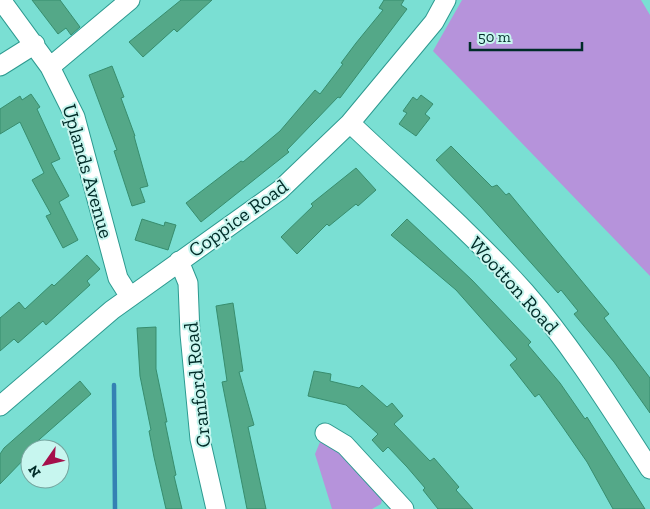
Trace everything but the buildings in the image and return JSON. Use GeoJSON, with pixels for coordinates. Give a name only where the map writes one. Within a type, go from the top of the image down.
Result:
{"type":"FeatureCollection","features":[{"type":"Feature","properties":{"kind":"street","name":"Uplands Avenue"},"geometry":{"type":"LineString","coordinates":[[1,0],[50,67],[75,116],[118,278],[130,297]]}},
{"type":"Feature","properties":{"kind":"street"},"geometry":{"type":"LineString","coordinates":[[50,67],[130,0]]}},
{"type":"Feature","properties":{"kind":"street","name":"Coppice Road"},"geometry":{"type":"LineString","coordinates":[[0,406],[130,297],[280,190],[350,124],[434,22],[446,0]]}},
{"type":"Feature","properties":{"kind":"street"},"geometry":{"type":"LineString","coordinates":[[0,66],[35,44]]}},
{"type":"Feature","properties":{"kind":"street","name":"Wootton Road"},"geometry":{"type":"LineString","coordinates":[[350,124],[460,227],[525,292],[590,376],[650,469]]}},
{"type":"Feature","properties":{"kind":"street","name":"Cranford Road"},"geometry":{"type":"LineString","coordinates":[[179,261],[188,283],[190,334],[200,439],[216,509]]}},
{"type":"Feature","properties":{"kind":"street"},"geometry":{"type":"LineString","coordinates":[[326,433],[345,445],[396,506]]}},
{"type":"Feature","properties":{"kind":"shaded area"},"geometry":{"type":"Polygon","coordinates":[[[462,0],[641,0],[650,15],[650,276],[433,51],[462,0]]]}},
{"type":"Feature","properties":{"kind":"shaded area"},"geometry":{"type":"Polygon","coordinates":[[[320,442],[341,453],[383,495],[381,504],[372,509],[332,509],[315,454],[320,442]]]}},
{"type":"Feature","properties":{"kind":"waterway"},"geometry":{"type":"LineString","coordinates":[[114,385],[115,509]]}}]}
